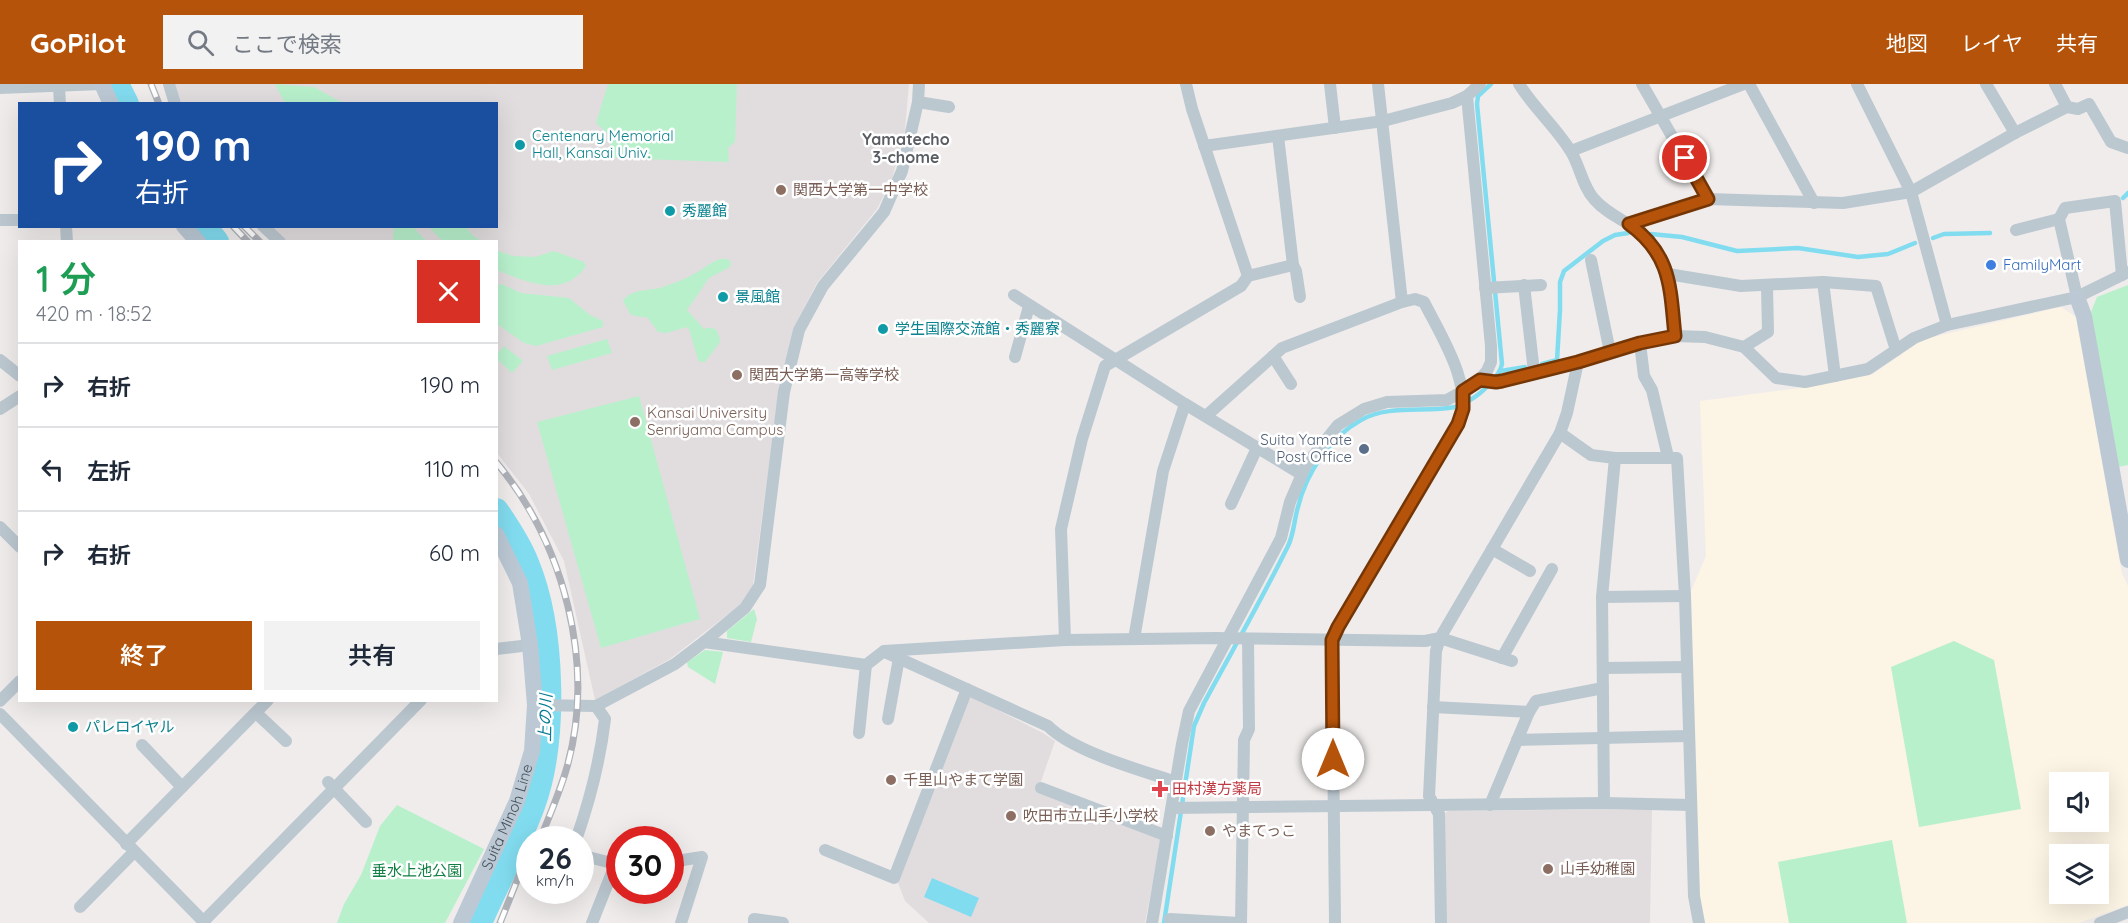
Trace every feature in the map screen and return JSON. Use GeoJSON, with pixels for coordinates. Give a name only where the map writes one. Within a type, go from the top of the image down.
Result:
{"type":"FeatureCollection","features":[{"type":"Feature","properties":{"kind":"main road"},"geometry":{"type":"LineString","coordinates":[[102,84],[110,102]]}},
{"type":"Feature","properties":{"kind":"main road"},"geometry":{"type":"LineString","coordinates":[[186,228],[196,240]]}},
{"type":"Feature","properties":{"kind":"main road"},"geometry":{"type":"LineString","coordinates":[[2077,297],[2084,316],[2128,560]]}},
{"type":"Feature","properties":{"kind":"main road","name":"Suita Minoh Line"},"geometry":{"type":"LineString","coordinates":[[461,923],[517,801],[532,751],[539,705],[520,583],[498,538]]}},
{"type":"Feature","properties":{"kind":"street"},"geometry":{"type":"LineString","coordinates":[[0,88],[102,84]]}},
{"type":"Feature","properties":{"kind":"street"},"geometry":{"type":"LineString","coordinates":[[169,84],[174,102]]}},
{"type":"Feature","properties":{"kind":"street"},"geometry":{"type":"LineString","coordinates":[[539,705],[596,706],[675,664],[745,608],[760,585],[784,392],[799,330],[823,286],[884,212],[902,171],[918,102],[919,84]]}},
{"type":"Feature","properties":{"kind":"street"},"geometry":{"type":"LineString","coordinates":[[1186,84],[1204,146],[1248,276]]}},
{"type":"Feature","properties":{"kind":"street"},"geometry":{"type":"LineString","coordinates":[[1330,84],[1335,128]]}},
{"type":"Feature","properties":{"kind":"street"},"geometry":{"type":"LineString","coordinates":[[1378,84],[1402,302]]}},
{"type":"Feature","properties":{"kind":"street"},"geometry":{"type":"LineString","coordinates":[[1204,146],[1383,122],[1452,103],[1467,96],[1480,84]]}},
{"type":"Feature","properties":{"kind":"street"},"geometry":{"type":"LineString","coordinates":[[1519,84],[1571,151],[1592,197],[1607,212],[1646,237],[1656,249],[1668,274],[1675,336]]}},
{"type":"Feature","properties":{"kind":"street"},"geometry":{"type":"LineString","coordinates":[[1642,84],[1708,199]]}},
{"type":"Feature","properties":{"kind":"street"},"geometry":{"type":"LineString","coordinates":[[1571,151],[1744,84]]}},
{"type":"Feature","properties":{"kind":"street"},"geometry":{"type":"LineString","coordinates":[[1749,84],[1814,203]]}},
{"type":"Feature","properties":{"kind":"street"},"geometry":{"type":"LineString","coordinates":[[1857,84],[1911,192],[1947,325]]}},
{"type":"Feature","properties":{"kind":"street"},"geometry":{"type":"LineString","coordinates":[[1986,84],[2015,134]]}},
{"type":"Feature","properties":{"kind":"street"},"geometry":{"type":"LineString","coordinates":[[2055,84],[2067,107]]}},
{"type":"Feature","properties":{"kind":"street"},"geometry":{"type":"LineString","coordinates":[[59,87],[60,102]]}},
{"type":"Feature","properties":{"kind":"street"},"geometry":{"type":"LineString","coordinates":[[1467,96],[1493,288],[1488,381]]}},
{"type":"Feature","properties":{"kind":"street"},"geometry":{"type":"LineString","coordinates":[[918,102],[949,107]]}},
{"type":"Feature","properties":{"kind":"street"},"geometry":{"type":"LineString","coordinates":[[1629,224],[1708,199],[1843,203],[1911,192],[2067,107],[2078,109],[2089,104],[2111,142],[2128,148]]}},
{"type":"Feature","properties":{"kind":"street"},"geometry":{"type":"LineString","coordinates":[[1278,136],[1293,265],[1300,297]]}},
{"type":"Feature","properties":{"kind":"street"},"geometry":{"type":"LineString","coordinates":[[1152,923],[1167,837],[1178,808],[1176,782],[1189,711],[1238,639],[1281,538],[1290,502],[1301,474],[1317,448],[1334,429],[1350,416],[1387,402],[1447,399],[1488,381],[1578,362],[1640,343],[1675,336],[1705,337],[1744,347],[1776,378],[1805,381],[1868,369],[1914,338],[1947,325],[2077,297],[2125,274],[2115,201],[2065,208],[2060,219],[2077,297]]}},
{"type":"Feature","properties":{"kind":"street"},"geometry":{"type":"LineString","coordinates":[[2016,230],[2060,219]]}},
{"type":"Feature","properties":{"kind":"street"},"geometry":{"type":"LineString","coordinates":[[0,220],[18,220]]}},
{"type":"Feature","properties":{"kind":"street"},"geometry":{"type":"LineString","coordinates":[[265,228],[277,240]]}},
{"type":"Feature","properties":{"kind":"street"},"geometry":{"type":"LineString","coordinates":[[1591,260],[1610,352]]}},
{"type":"Feature","properties":{"kind":"street"},"geometry":{"type":"LineString","coordinates":[[1065,640],[1061,529],[1082,439],[1105,366],[1241,286],[1248,276],[1293,265]]}},
{"type":"Feature","properties":{"kind":"street"},"geometry":{"type":"LineString","coordinates":[[1668,274],[1741,286],[1823,282],[1876,286],[1896,350]]}},
{"type":"Feature","properties":{"kind":"street"},"geometry":{"type":"LineString","coordinates":[[1823,282],[1834,376]]}},
{"type":"Feature","properties":{"kind":"street"},"geometry":{"type":"LineString","coordinates":[[1524,285],[1534,372]]}},
{"type":"Feature","properties":{"kind":"street"},"geometry":{"type":"LineString","coordinates":[[1493,288],[1541,285]]}},
{"type":"Feature","properties":{"kind":"street"},"geometry":{"type":"LineString","coordinates":[[1744,347],[1768,332],[1767,286]]}},
{"type":"Feature","properties":{"kind":"street"},"geometry":{"type":"LineString","coordinates":[[1014,295],[1114,360],[1301,474]]}},
{"type":"Feature","properties":{"kind":"street"},"geometry":{"type":"LineString","coordinates":[[1206,416],[1282,348],[1415,299],[1424,302],[1461,379],[1463,409],[1458,424],[1332,640],[1335,923]]}},
{"type":"Feature","properties":{"kind":"street"},"geometry":{"type":"LineString","coordinates":[[1015,357],[1029,306]]}},
{"type":"Feature","properties":{"kind":"street"},"geometry":{"type":"LineString","coordinates":[[1640,343],[1644,376],[1652,390],[1668,457]]}},
{"type":"Feature","properties":{"kind":"street"},"geometry":{"type":"LineString","coordinates":[[1273,356],[1291,384]]}},
{"type":"Feature","properties":{"kind":"street"},"geometry":{"type":"LineString","coordinates":[[0,360],[18,374]]}},
{"type":"Feature","properties":{"kind":"street"},"geometry":{"type":"LineString","coordinates":[[1441,923],[1439,814],[1429,796],[1436,651],[1440,638],[1560,433],[1567,413],[1578,362]]}},
{"type":"Feature","properties":{"kind":"street"},"geometry":{"type":"LineString","coordinates":[[0,409],[18,397]]}},
{"type":"Feature","properties":{"kind":"street"},"geometry":{"type":"LineString","coordinates":[[1134,639],[1163,471],[1185,404]]}},
{"type":"Feature","properties":{"kind":"street"},"geometry":{"type":"LineString","coordinates":[[1560,433],[1591,455],[1615,458],[1677,458],[1685,596],[1694,896],[1699,923]]}},
{"type":"Feature","properties":{"kind":"street"},"geometry":{"type":"LineString","coordinates":[[1231,504],[1257,448]]}},
{"type":"Feature","properties":{"kind":"street"},"geometry":{"type":"LineString","coordinates":[[1604,803],[1602,597],[1615,458]]}},
{"type":"Feature","properties":{"kind":"street"},"geometry":{"type":"LineString","coordinates":[[0,527],[18,545]]}},
{"type":"Feature","properties":{"kind":"street"},"geometry":{"type":"LineString","coordinates":[[1492,549],[1530,571]]}},
{"type":"Feature","properties":{"kind":"street"},"geometry":{"type":"LineString","coordinates":[[704,642],[866,665],[884,651],[1065,640],[1425,641],[1440,638],[1507,660],[1552,569]]}},
{"type":"Feature","properties":{"kind":"street"},"geometry":{"type":"LineString","coordinates":[[1602,597],[1685,596]]}},
{"type":"Feature","properties":{"kind":"street"},"geometry":{"type":"LineString","coordinates":[[1170,919],[1240,923],[1244,740],[1249,729],[1238,639]]}},
{"type":"Feature","properties":{"kind":"street"},"geometry":{"type":"LineString","coordinates":[[498,649],[530,645]]}},
{"type":"Feature","properties":{"kind":"street"},"geometry":{"type":"LineString","coordinates":[[884,651],[1048,726],[1059,737],[1114,761],[1176,782]]}},
{"type":"Feature","properties":{"kind":"street"},"geometry":{"type":"LineString","coordinates":[[888,719],[899,658]]}},
{"type":"Feature","properties":{"kind":"street"},"geometry":{"type":"LineString","coordinates":[[859,733],[866,665]]}},
{"type":"Feature","properties":{"kind":"street"},"geometry":{"type":"LineString","coordinates":[[1602,668],[1687,667]]}},
{"type":"Feature","properties":{"kind":"street"},"geometry":{"type":"LineString","coordinates":[[0,701],[18,683]]}},
{"type":"Feature","properties":{"kind":"street"},"geometry":{"type":"LineString","coordinates":[[825,850],[894,878],[967,688]]}},
{"type":"Feature","properties":{"kind":"street"},"geometry":{"type":"LineString","coordinates":[[1490,805],[1536,700],[1603,688]]}},
{"type":"Feature","properties":{"kind":"street"},"geometry":{"type":"LineString","coordinates":[[80,907],[182,787],[266,702]]}},
{"type":"Feature","properties":{"kind":"street"},"geometry":{"type":"LineString","coordinates":[[0,714],[204,922],[331,786],[419,702]]}},
{"type":"Feature","properties":{"kind":"street"},"geometry":{"type":"LineString","coordinates":[[581,826],[589,804],[601,752],[605,719],[596,706]]}},
{"type":"Feature","properties":{"kind":"street"},"geometry":{"type":"LineString","coordinates":[[1433,708],[1529,712]]}},
{"type":"Feature","properties":{"kind":"street"},"geometry":{"type":"LineString","coordinates":[[256,713],[286,741]]}},
{"type":"Feature","properties":{"kind":"street"},"geometry":{"type":"LineString","coordinates":[[1517,740],[1688,736]]}},
{"type":"Feature","properties":{"kind":"street"},"geometry":{"type":"LineString","coordinates":[[142,745],[182,787]]}},
{"type":"Feature","properties":{"kind":"street"},"geometry":{"type":"LineString","coordinates":[[331,786],[366,822]]}},
{"type":"Feature","properties":{"kind":"street"},"geometry":{"type":"LineString","coordinates":[[1041,788],[1167,837]]}},
{"type":"Feature","properties":{"kind":"street"},"geometry":{"type":"LineString","coordinates":[[1178,808],[1604,803],[1691,805]]}},
{"type":"Feature","properties":{"kind":"street"},"geometry":{"type":"LineString","coordinates":[[681,923],[702,857],[684,860]]}},
{"type":"Feature","properties":{"kind":"street"},"geometry":{"type":"LineString","coordinates":[[592,923],[606,891]]}},
{"type":"Feature","properties":{"kind":"street"},"geometry":{"type":"LineString","coordinates":[[2100,923],[2128,912]]}},
{"type":"Feature","properties":{"kind":"street"},"geometry":{"type":"LineString","coordinates":[[754,923],[754,919],[783,923]]}},
{"type":"Feature","properties":{"kind":"shaded area","name":"Kansai University Senriyama Campus"},"geometry":{"type":"Polygon","coordinates":[[[174,84],[909,84],[905,130],[892,179],[877,209],[817,283],[793,329],[779,391],[753,585],[740,605],[670,659],[595,700],[564,561],[529,494],[498,454],[498,240],[285,240],[271,228],[498,228],[498,102],[181,102],[174,84]]]}},
{"type":"Feature","properties":{"kind":"shaded area"},"geometry":{"type":"Polygon","coordinates":[[[2061,307],[2076,317],[2122,574],[2128,586],[2128,905],[2079,923],[1704,923],[1698,895],[1689,596],[1706,556],[1700,401],[1806,387],[1873,374],[1924,339],[2061,307]]]}},
{"type":"Feature","properties":{"kind":"shaded area","name":"吹田市立山手小学校"},"geometry":{"type":"Polygon","coordinates":[[[970,696],[1055,741],[1037,793],[1161,839],[1145,923],[929,923],[905,901],[898,883],[970,696]]]}},
{"type":"Feature","properties":{"kind":"shaded area","name":"山手幼稚園"},"geometry":{"type":"Polygon","coordinates":[[[1652,809],[1650,923],[1445,923],[1444,814],[1448,811],[1652,809]]]}},
{"type":"Feature","properties":{"kind":"green space"},"geometry":{"type":"Polygon","coordinates":[[[275,84],[314,87],[344,102],[284,102],[275,84]]]}},
{"type":"Feature","properties":{"kind":"green space"},"geometry":{"type":"Polygon","coordinates":[[[608,84],[737,84],[735,142],[728,148],[729,162],[613,158],[609,135],[596,123],[608,84]]]}},
{"type":"Feature","properties":{"kind":"green space"},"geometry":{"type":"Polygon","coordinates":[[[394,228],[414,228],[425,240],[393,240],[394,228]]]}},
{"type":"Feature","properties":{"kind":"green space"},"geometry":{"type":"Polygon","coordinates":[[[430,228],[467,228],[473,236],[480,240],[441,240],[430,228]]]}},
{"type":"Feature","properties":{"kind":"green space"},"geometry":{"type":"Polygon","coordinates":[[[498,251],[513,256],[535,257],[554,251],[584,262],[586,266],[577,276],[556,285],[532,283],[498,270],[498,251]]]}},
{"type":"Feature","properties":{"kind":"green space"},"geometry":{"type":"Polygon","coordinates":[[[720,259],[727,259],[731,262],[730,267],[709,278],[687,310],[704,329],[714,328],[719,335],[720,342],[705,362],[698,360],[689,329],[686,327],[667,333],[658,332],[648,318],[631,315],[623,301],[636,292],[663,287],[695,274],[720,259]]]}},
{"type":"Feature","properties":{"kind":"green space"},"geometry":{"type":"Polygon","coordinates":[[[498,284],[521,293],[569,298],[590,315],[603,321],[603,327],[536,346],[524,343],[498,325],[498,284]]]}},
{"type":"Feature","properties":{"kind":"green space"},"geometry":{"type":"Polygon","coordinates":[[[2128,285],[2128,465],[2118,467],[2091,312],[2097,297],[2128,285]]]}},
{"type":"Feature","properties":{"kind":"green space"},"geometry":{"type":"Polygon","coordinates":[[[607,339],[612,353],[552,370],[547,356],[607,339]]]}},
{"type":"Feature","properties":{"kind":"green space"},"geometry":{"type":"Polygon","coordinates":[[[504,346],[523,361],[512,373],[498,360],[498,353],[504,346]]]}},
{"type":"Feature","properties":{"kind":"green space"},"geometry":{"type":"Polygon","coordinates":[[[639,396],[700,619],[601,648],[537,422],[639,396]]]}},
{"type":"Feature","properties":{"kind":"green space"},"geometry":{"type":"Polygon","coordinates":[[[754,609],[757,619],[751,642],[727,638],[727,631],[754,609]]]}},
{"type":"Feature","properties":{"kind":"green space"},"geometry":{"type":"Polygon","coordinates":[[[1954,641],[1994,660],[2021,809],[1919,827],[1891,667],[1954,641]]]}},
{"type":"Feature","properties":{"kind":"green space"},"geometry":{"type":"Polygon","coordinates":[[[705,650],[723,652],[715,684],[688,667],[687,662],[705,650]]]}},
{"type":"Feature","properties":{"kind":"green space","name":"垂水上池公園"},"geometry":{"type":"Polygon","coordinates":[[[397,805],[484,849],[445,923],[337,923],[344,904],[361,875],[380,826],[397,805]]]}},
{"type":"Feature","properties":{"kind":"green space"},"geometry":{"type":"Polygon","coordinates":[[[1892,840],[1907,923],[1789,923],[1778,862],[1892,840]]]}},
{"type":"Feature","properties":{"kind":"water"},"geometry":{"type":"Polygon","coordinates":[[[932,878],[979,898],[971,917],[924,897],[932,878]]]}},
{"type":"Feature","properties":{"kind":"waterway","name":"上の川"},"geometry":{"type":"LineString","coordinates":[[116,84],[125,102]]}},
{"type":"Feature","properties":{"kind":"waterway"},"geometry":{"type":"LineString","coordinates":[[1470,400],[1498,374],[1502,364],[1477,104],[1478,96],[1491,84]]}},
{"type":"Feature","properties":{"kind":"waterway"},"geometry":{"type":"LineString","coordinates":[[2123,198],[2128,193]]}},
{"type":"Feature","properties":{"kind":"waterway","name":"上の川"},"geometry":{"type":"LineString","coordinates":[[205,228],[214,240]]}},
{"type":"Feature","properties":{"kind":"waterway"},"geometry":{"type":"LineString","coordinates":[[1542,364],[1557,360],[1560,282],[1564,271],[1603,241],[1615,235],[1628,233]]}},
{"type":"Feature","properties":{"kind":"waterway"},"geometry":{"type":"LineString","coordinates":[[1933,238],[1944,234],[1990,233]]}},
{"type":"Feature","properties":{"kind":"waterway"},"geometry":{"type":"LineString","coordinates":[[1651,234],[1682,237],[1737,251],[1798,248],[1858,257],[1888,254],[1915,243]]}},
{"type":"Feature","properties":{"kind":"waterway"},"geometry":{"type":"LineString","coordinates":[[1501,371],[1525,367]]}},
{"type":"Feature","properties":{"kind":"waterway"},"geometry":{"type":"LineString","coordinates":[[1164,923],[1194,726],[1288,546],[1302,494],[1313,469],[1339,436],[1372,415],[1395,410],[1455,407]]}},
{"type":"Feature","properties":{"kind":"waterway","name":"上の川"},"geometry":{"type":"LineString","coordinates":[[479,923],[532,806],[540,779],[548,717],[546,651],[535,589],[520,550],[498,514]]}},
{"type":"Feature","properties":{"kind":"railway"},"geometry":{"type":"LineString","coordinates":[[151,84],[158,102]]}},
{"type":"Feature","properties":{"kind":"railway"},"geometry":{"type":"LineString","coordinates":[[235,228],[246,240]]}},
{"type":"Feature","properties":{"kind":"railway"},"geometry":{"type":"LineString","coordinates":[[246,228],[258,240]]}},
{"type":"Feature","properties":{"kind":"railway"},"geometry":{"type":"LineString","coordinates":[[498,465],[520,494],[540,529],[556,567],[568,606],[575,647],[578,687],[575,728],[567,767],[546,826]]}},
{"type":"Feature","properties":{"kind":"railway"},"geometry":{"type":"LineString","coordinates":[[500,923],[516,883]]}},
{"type":"Feature","properties":{"kind":"place","name":"Centenary Memorial Hall, Kansai Univ."},"geometry":{"type":"Point","coordinates":[520,145]}},
{"type":"Feature","properties":{"kind":"place","name":"関西大学第一中学校"},"geometry":{"type":"Point","coordinates":[781,190]}},
{"type":"Feature","properties":{"kind":"place","name":"秀麗館"},"geometry":{"type":"Point","coordinates":[670,211]}},
{"type":"Feature","properties":{"kind":"place","name":"FamilyMart"},"geometry":{"type":"Point","coordinates":[1991,265]}},
{"type":"Feature","properties":{"kind":"place","name":"景風館"},"geometry":{"type":"Point","coordinates":[723,297]}},
{"type":"Feature","properties":{"kind":"place","name":"学生国際交流館・秀麗寮"},"geometry":{"type":"Point","coordinates":[883,329]}},
{"type":"Feature","properties":{"kind":"place","name":"関西大学第一高等学校"},"geometry":{"type":"Point","coordinates":[737,375]}},
{"type":"Feature","properties":{"kind":"place","name":"Kansai University Senriyama Campus"},"geometry":{"type":"Point","coordinates":[635,422]}},
{"type":"Feature","properties":{"kind":"place","name":"Suita Yamate Post Office"},"geometry":{"type":"Point","coordinates":[1364,449]}},
{"type":"Feature","properties":{"kind":"place","name":"パレロイヤル"},"geometry":{"type":"Point","coordinates":[73,727]}},
{"type":"Feature","properties":{"kind":"place","name":"千里山やまて学園"},"geometry":{"type":"Point","coordinates":[891,780]}},
{"type":"Feature","properties":{"kind":"place","name":"田村漢方薬局"},"geometry":{"type":"Point","coordinates":[1160,789]}},
{"type":"Feature","properties":{"kind":"place","name":"吹田市立山手小学校"},"geometry":{"type":"Point","coordinates":[1011,816]}},
{"type":"Feature","properties":{"kind":"place","name":"やまてっこ"},"geometry":{"type":"Point","coordinates":[1210,831]}},
{"type":"Feature","properties":{"kind":"place","name":"山手幼稚園"},"geometry":{"type":"Point","coordinates":[1548,869]}},
{"type":"Feature","properties":{"kind":"district","name":"Yamatecho 3-chome"},"geometry":{"type":"Point","coordinates":[906,148]}},
{"type":"Feature","properties":{"kind":"route"},"geometry":{"type":"LineString","coordinates":[[1333,759],[1332,640],[1458,424],[1463,409],[1463,391],[1480,380],[1502,381],[1578,362],[1640,343],[1675,336],[1668,274],[1656,249],[1646,237],[1629,224],[1708,199],[1685,158]]}}]}
